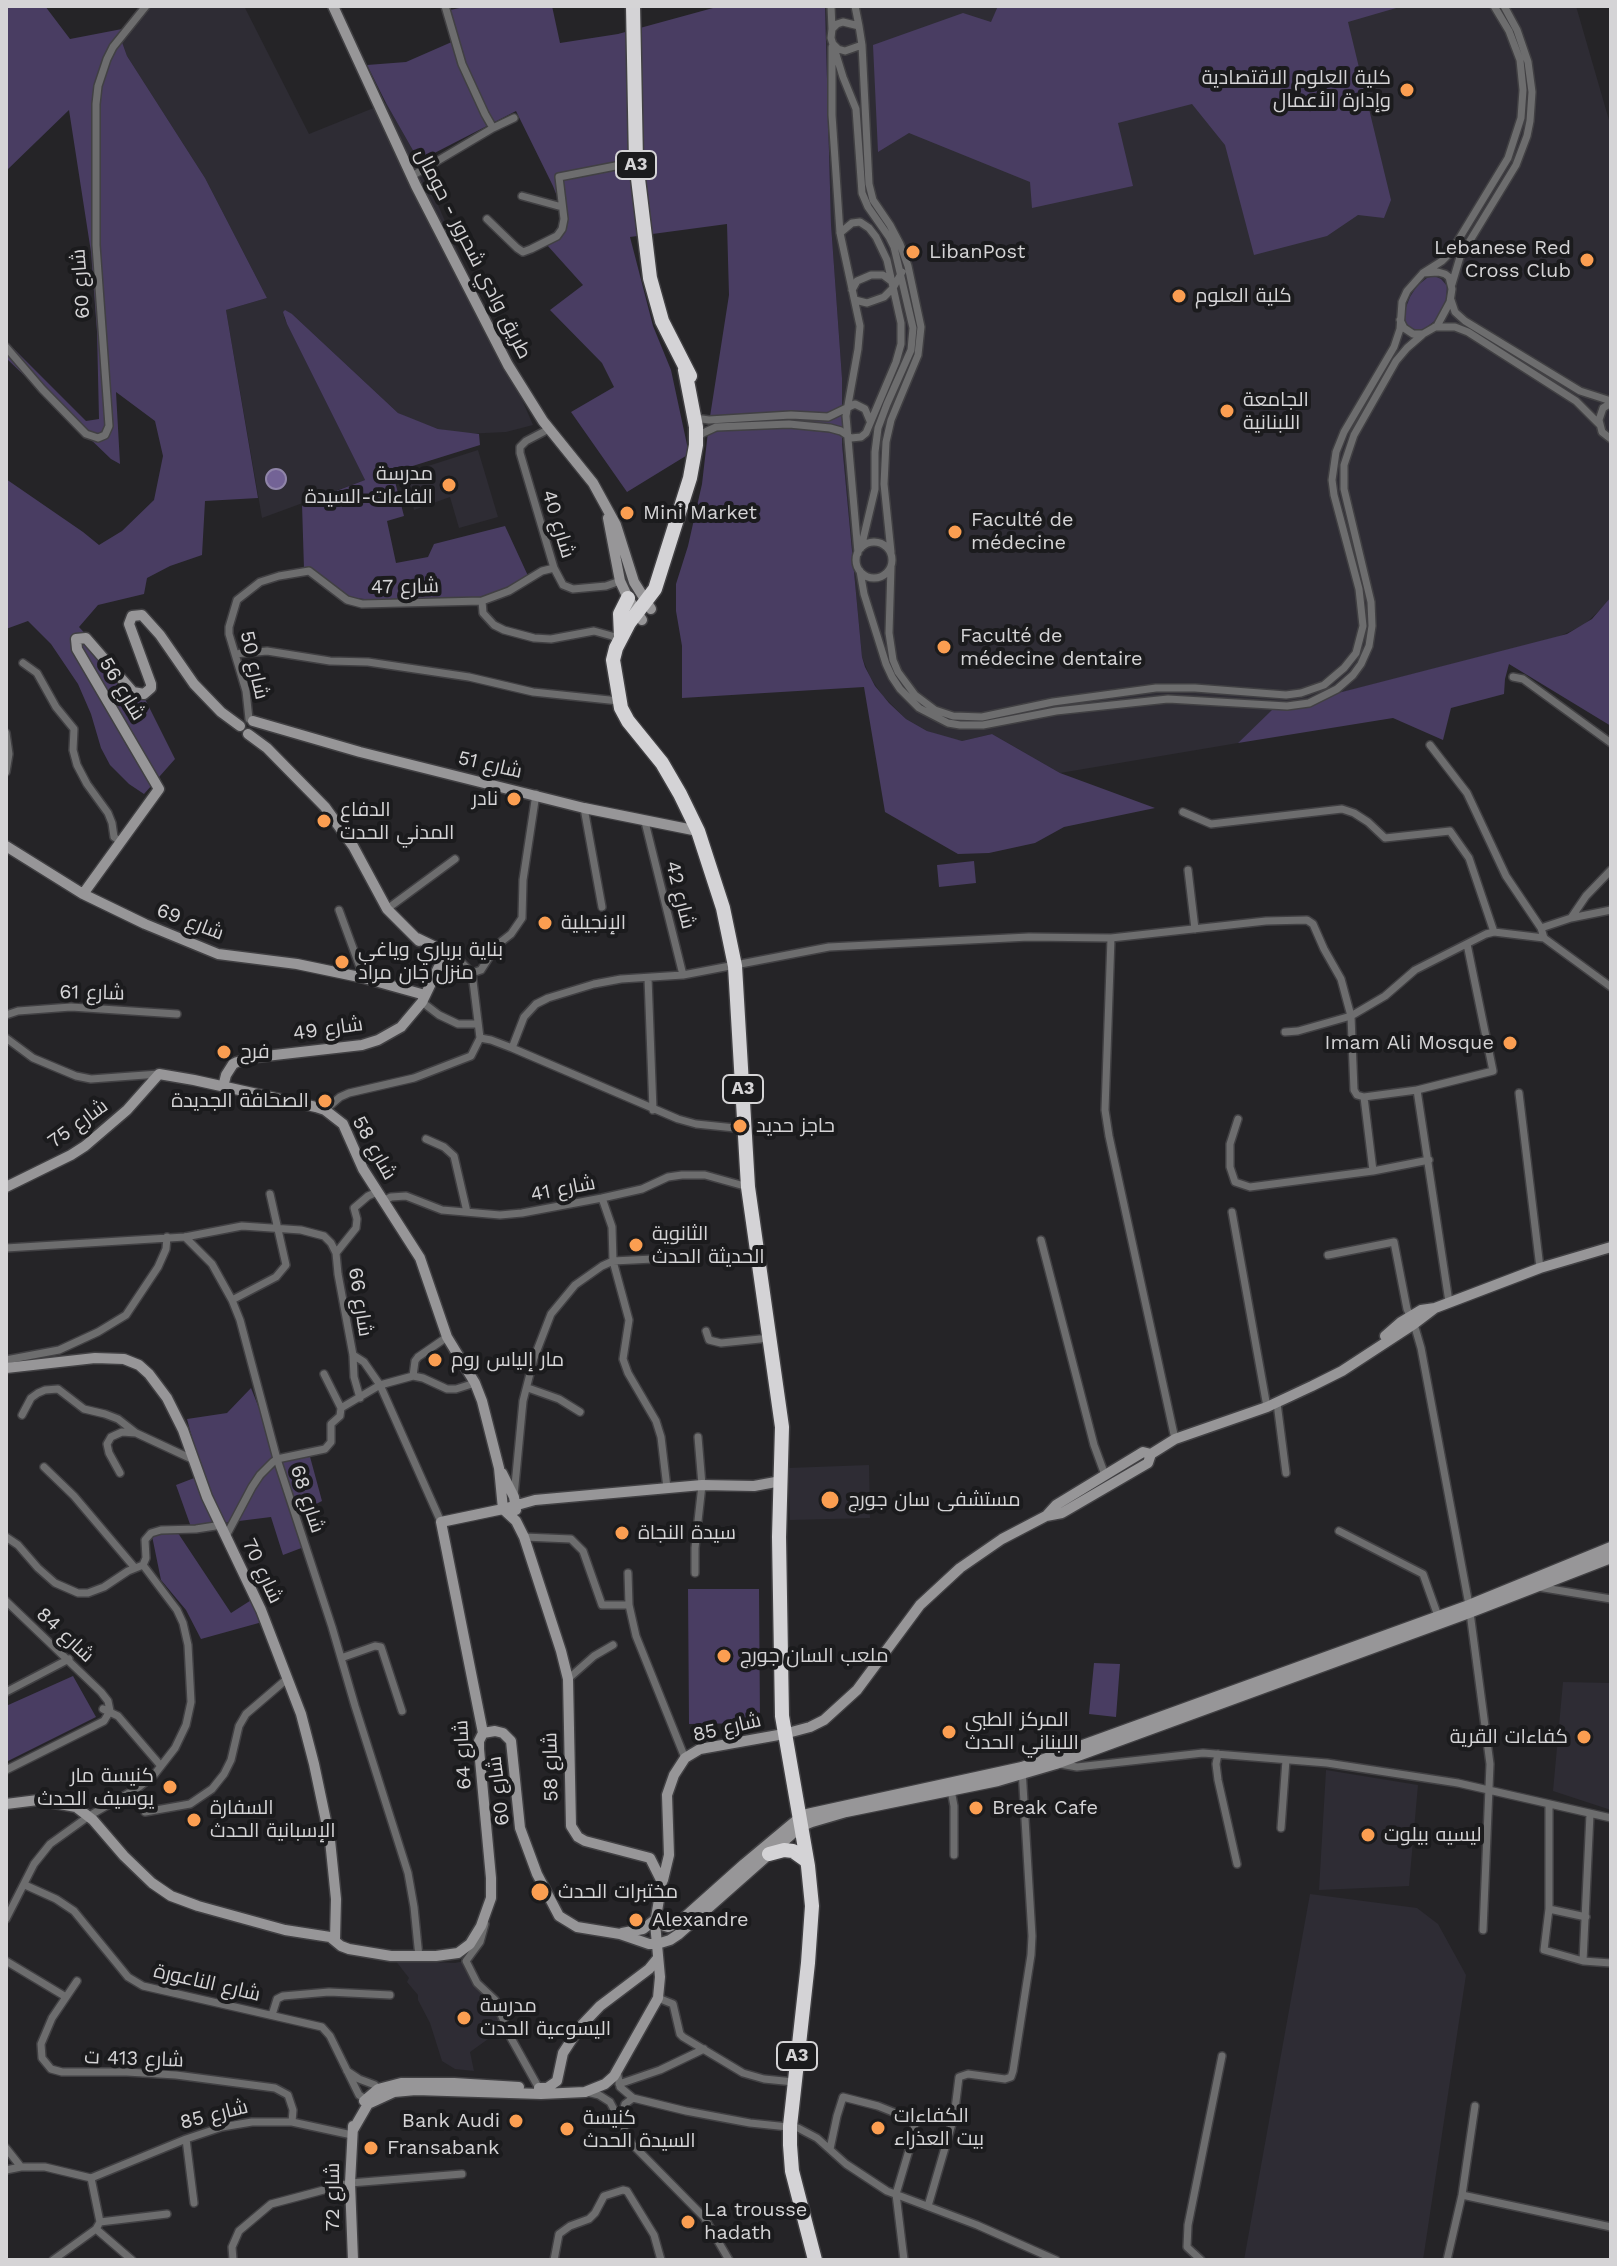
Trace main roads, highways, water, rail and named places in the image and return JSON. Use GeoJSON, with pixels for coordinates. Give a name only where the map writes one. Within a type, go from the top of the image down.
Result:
{"type":"FeatureCollection","features":[{"type":"Feature","properties":{"kind":"highway","name":"A3"},"geometry":{"type":"LineString","coordinates":[[615,669],[622,661],[660,575],[690,478],[699,428],[685,370],[655,300],[645,250],[636,162],[633,6]]}},
{"type":"Feature","properties":{"kind":"highway"},"geometry":{"type":"LineString","coordinates":[[620,639],[620,614],[628,598]]}},
{"type":"Feature","properties":{"kind":"highway","name":"A3"},"geometry":{"type":"LineString","coordinates":[[644,611],[620,639],[613,660],[619,701],[628,721],[662,763],[698,831],[723,908],[735,966],[748,1187],[782,1427],[781,1683],[784,1734],[812,1906],[790,2126],[792,2171],[815,2256]]}},
{"type":"Feature","properties":{"kind":"highway"},"geometry":{"type":"LineString","coordinates":[[769,1854],[789,1850],[807,1861]]}},
{"type":"Feature","properties":{"kind":"place","name":"كلية العلوم الاقتصادية وإدارة الأعمال"},"geometry":{"type":"Point","coordinates":[1407,90]}},
{"type":"Feature","properties":{"kind":"place","name":"LibanPost"},"geometry":{"type":"Point","coordinates":[913,252]}},
{"type":"Feature","properties":{"kind":"place","name":"Lebanese Red Cross Club"},"geometry":{"type":"Point","coordinates":[1587,260]}},
{"type":"Feature","properties":{"kind":"place","name":"كلية العلوم"},"geometry":{"type":"Point","coordinates":[1179,296]}},
{"type":"Feature","properties":{"kind":"place","name":"الجامعة اللبنانية"},"geometry":{"type":"Point","coordinates":[1227,411]}},
{"type":"Feature","properties":{"kind":"place","name":"مدرسة الفاءات-السيدة"},"geometry":{"type":"Point","coordinates":[449,485]}},
{"type":"Feature","properties":{"kind":"place","name":"Mini Market"},"geometry":{"type":"Point","coordinates":[627,513]}},
{"type":"Feature","properties":{"kind":"place","name":"Faculté de médecine"},"geometry":{"type":"Point","coordinates":[955,532]}},
{"type":"Feature","properties":{"kind":"place","name":"Faculté de médecine dentaire"},"geometry":{"type":"Point","coordinates":[944,647]}},
{"type":"Feature","properties":{"kind":"place","name":"نادر"},"geometry":{"type":"Point","coordinates":[514,799]}},
{"type":"Feature","properties":{"kind":"place","name":"الدفاع المدني الحدت"},"geometry":{"type":"Point","coordinates":[324,821]}},
{"type":"Feature","properties":{"kind":"place","name":"الإنجيلية"},"geometry":{"type":"Point","coordinates":[545,923]}},
{"type":"Feature","properties":{"kind":"place","name":"بناية برباري وياغي منزل جان مراد"},"geometry":{"type":"Point","coordinates":[342,962]}},
{"type":"Feature","properties":{"kind":"place","name":"Imam Ali Mosque"},"geometry":{"type":"Point","coordinates":[1510,1043]}},
{"type":"Feature","properties":{"kind":"place","name":"فرح"},"geometry":{"type":"Point","coordinates":[224,1052]}},
{"type":"Feature","properties":{"kind":"place","name":"الصحافة الجديدة"},"geometry":{"type":"Point","coordinates":[325,1101]}},
{"type":"Feature","properties":{"kind":"place","name":"حاجز حديد"},"geometry":{"type":"Point","coordinates":[740,1126]}},
{"type":"Feature","properties":{"kind":"place","name":"الثانوية الحديثة الحدث"},"geometry":{"type":"Point","coordinates":[636,1245]}},
{"type":"Feature","properties":{"kind":"place","name":"مار إلياس روم"},"geometry":{"type":"Point","coordinates":[435,1360]}},
{"type":"Feature","properties":{"kind":"place","name":"مستشفى سان جورج"},"geometry":{"type":"Point","coordinates":[830,1500]}},
{"type":"Feature","properties":{"kind":"place","name":"سيدة النجاة"},"geometry":{"type":"Point","coordinates":[622,1533]}},
{"type":"Feature","properties":{"kind":"place","name":"ملعب السان جورج"},"geometry":{"type":"Point","coordinates":[724,1656]}},
{"type":"Feature","properties":{"kind":"place","name":"المركز الطبي اللبناني الحدث"},"geometry":{"type":"Point","coordinates":[949,1732]}},
{"type":"Feature","properties":{"kind":"place","name":"كفاءات القرية"},"geometry":{"type":"Point","coordinates":[1584,1737]}},
{"type":"Feature","properties":{"kind":"place","name":"كنيسة مار يوسيف الحدث"},"geometry":{"type":"Point","coordinates":[170,1787]}},
{"type":"Feature","properties":{"kind":"place","name":"Break Cafe"},"geometry":{"type":"Point","coordinates":[976,1808]}},
{"type":"Feature","properties":{"kind":"place","name":"السفارة الإسبانية الحدث"},"geometry":{"type":"Point","coordinates":[194,1820]}},
{"type":"Feature","properties":{"kind":"place","name":"ليسيه بيلوت"},"geometry":{"type":"Point","coordinates":[1368,1835]}},
{"type":"Feature","properties":{"kind":"place","name":"مختبرات الحدث"},"geometry":{"type":"Point","coordinates":[540,1892]}},
{"type":"Feature","properties":{"kind":"place","name":"Alexandre"},"geometry":{"type":"Point","coordinates":[636,1920]}},
{"type":"Feature","properties":{"kind":"place","name":"مدرسة اليسوعية الحدت"},"geometry":{"type":"Point","coordinates":[464,2018]}},
{"type":"Feature","properties":{"kind":"place","name":"Bank Audi"},"geometry":{"type":"Point","coordinates":[516,2121]}},
{"type":"Feature","properties":{"kind":"place","name":"الكفاءات بيت العذراء"},"geometry":{"type":"Point","coordinates":[878,2128]}},
{"type":"Feature","properties":{"kind":"place","name":"كنيسة السيدة الحدث"},"geometry":{"type":"Point","coordinates":[567,2129]}},
{"type":"Feature","properties":{"kind":"place","name":"Fransabank"},"geometry":{"type":"Point","coordinates":[371,2148]}},
{"type":"Feature","properties":{"kind":"place","name":"La trousse hadath"},"geometry":{"type":"Point","coordinates":[688,2222]}}]}
